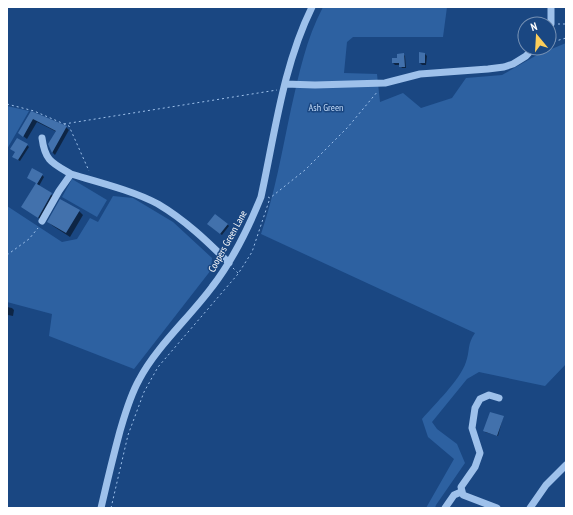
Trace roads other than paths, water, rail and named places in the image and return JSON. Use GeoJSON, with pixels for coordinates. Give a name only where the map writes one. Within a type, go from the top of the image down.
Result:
{"type":"FeatureCollection","features":[{"type":"Feature","properties":{"kind":"street","name":"Coopers Green Lane"},"geometry":{"type":"LineString","coordinates":[[102,508],[110,466],[127,406],[139,380],[155,356],[211,288],[229,263],[250,223],[261,197],[289,68],[299,36],[312,7]]}},
{"type":"Feature","properties":{"kind":"street"},"geometry":{"type":"LineString","coordinates":[[285,88],[385,82],[420,74],[504,67],[513,64],[526,56]]}},
{"type":"Feature","properties":{"kind":"street"},"geometry":{"type":"LineString","coordinates":[[42,138],[44,151],[53,164],[71,174],[128,192],[157,204],[175,214],[195,230],[229,263]]}},
{"type":"Feature","properties":{"kind":"street"},"geometry":{"type":"LineString","coordinates":[[42,221],[59,191],[71,174]]}},
{"type":"Feature","properties":{"kind":"street"},"geometry":{"type":"LineString","coordinates":[[461,492],[461,487],[475,467],[480,453],[472,428],[475,408],[480,399],[489,395],[499,398]]}},
{"type":"Feature","properties":{"kind":"street"},"geometry":{"type":"LineString","coordinates":[[530,508],[546,485],[566,465]]}},
{"type":"Feature","properties":{"kind":"street"},"geometry":{"type":"LineString","coordinates":[[445,508],[454,495],[461,492]]}},
{"type":"Feature","properties":{"kind":"street"},"geometry":{"type":"LineString","coordinates":[[461,492],[463,495],[498,508]]}},
{"type":"Feature","properties":{"kind":"park label","name":"Ash Green"},"geometry":{"type":"Point","coordinates":[326,107]}}]}
